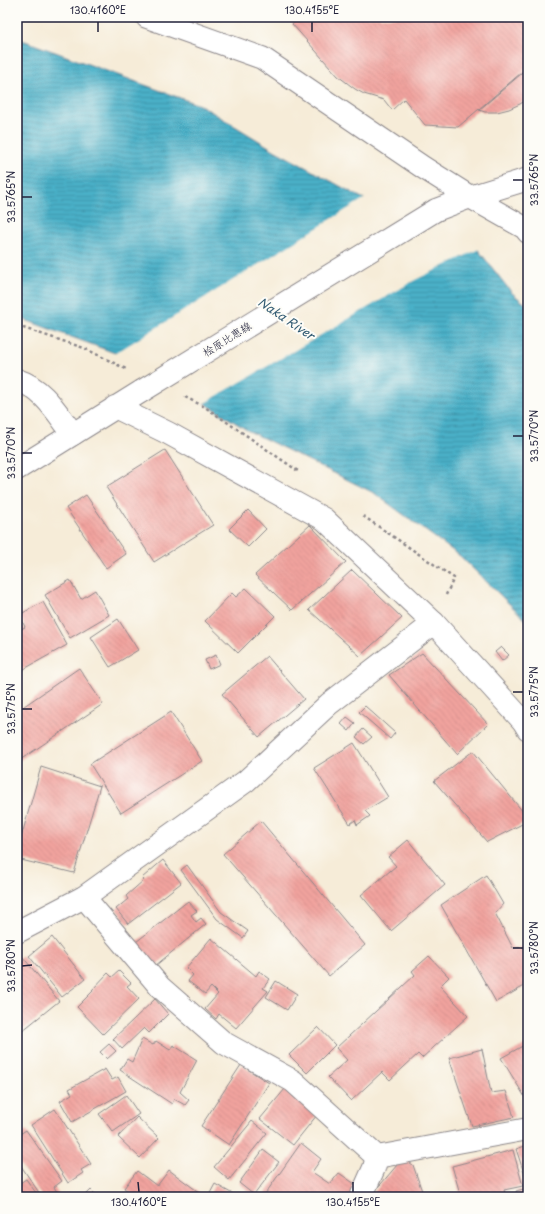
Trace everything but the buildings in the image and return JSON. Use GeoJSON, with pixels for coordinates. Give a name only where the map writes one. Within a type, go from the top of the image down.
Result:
{"type":"FeatureCollection","features":[{"type":"Feature","properties":{"kind":"street"},"geometry":{"type":"LineString","coordinates":[[147,17],[262,58],[424,168],[470,197],[525,228],[528,232]]}},
{"type":"Feature","properties":{"kind":"street","name":"桧原比恵線"},"geometry":{"type":"LineString","coordinates":[[17,469],[436,210],[470,197],[528,179]]}},
{"type":"Feature","properties":{"kind":"street"},"geometry":{"type":"LineString","coordinates":[[17,380],[34,388],[48,401],[73,434]]}},
{"type":"Feature","properties":{"kind":"street"},"geometry":{"type":"LineString","coordinates":[[116,407],[168,433],[324,518],[434,623],[523,721],[528,729]]}},
{"type":"Feature","properties":{"kind":"street"},"geometry":{"type":"LineString","coordinates":[[19,927],[84,897],[246,780],[329,704],[434,623]]}},
{"type":"Feature","properties":{"kind":"street"},"geometry":{"type":"LineString","coordinates":[[84,897],[160,987],[224,1043],[293,1081],[378,1156]]}},
{"type":"Feature","properties":{"kind":"street"},"geometry":{"type":"LineString","coordinates":[[378,1156],[528,1129]]}},
{"type":"Feature","properties":{"kind":"street"},"geometry":{"type":"LineString","coordinates":[[361,1197],[378,1156]]}},
{"type":"Feature","properties":{"kind":"water","name":"Naka River"},"geometry":{"type":"Polygon","coordinates":[[[17,38],[202,106],[274,150],[362,198],[475,246],[512,293],[528,306],[528,622],[460,556],[374,493],[247,430],[209,406],[115,353],[17,317],[17,38]]]}},
{"type":"Feature","properties":{"kind":"pier"},"geometry":{"type":"Polygon","coordinates":[[[367,197],[476,244],[479,249],[415,280],[203,404],[114,354],[367,197]]]}}]}
